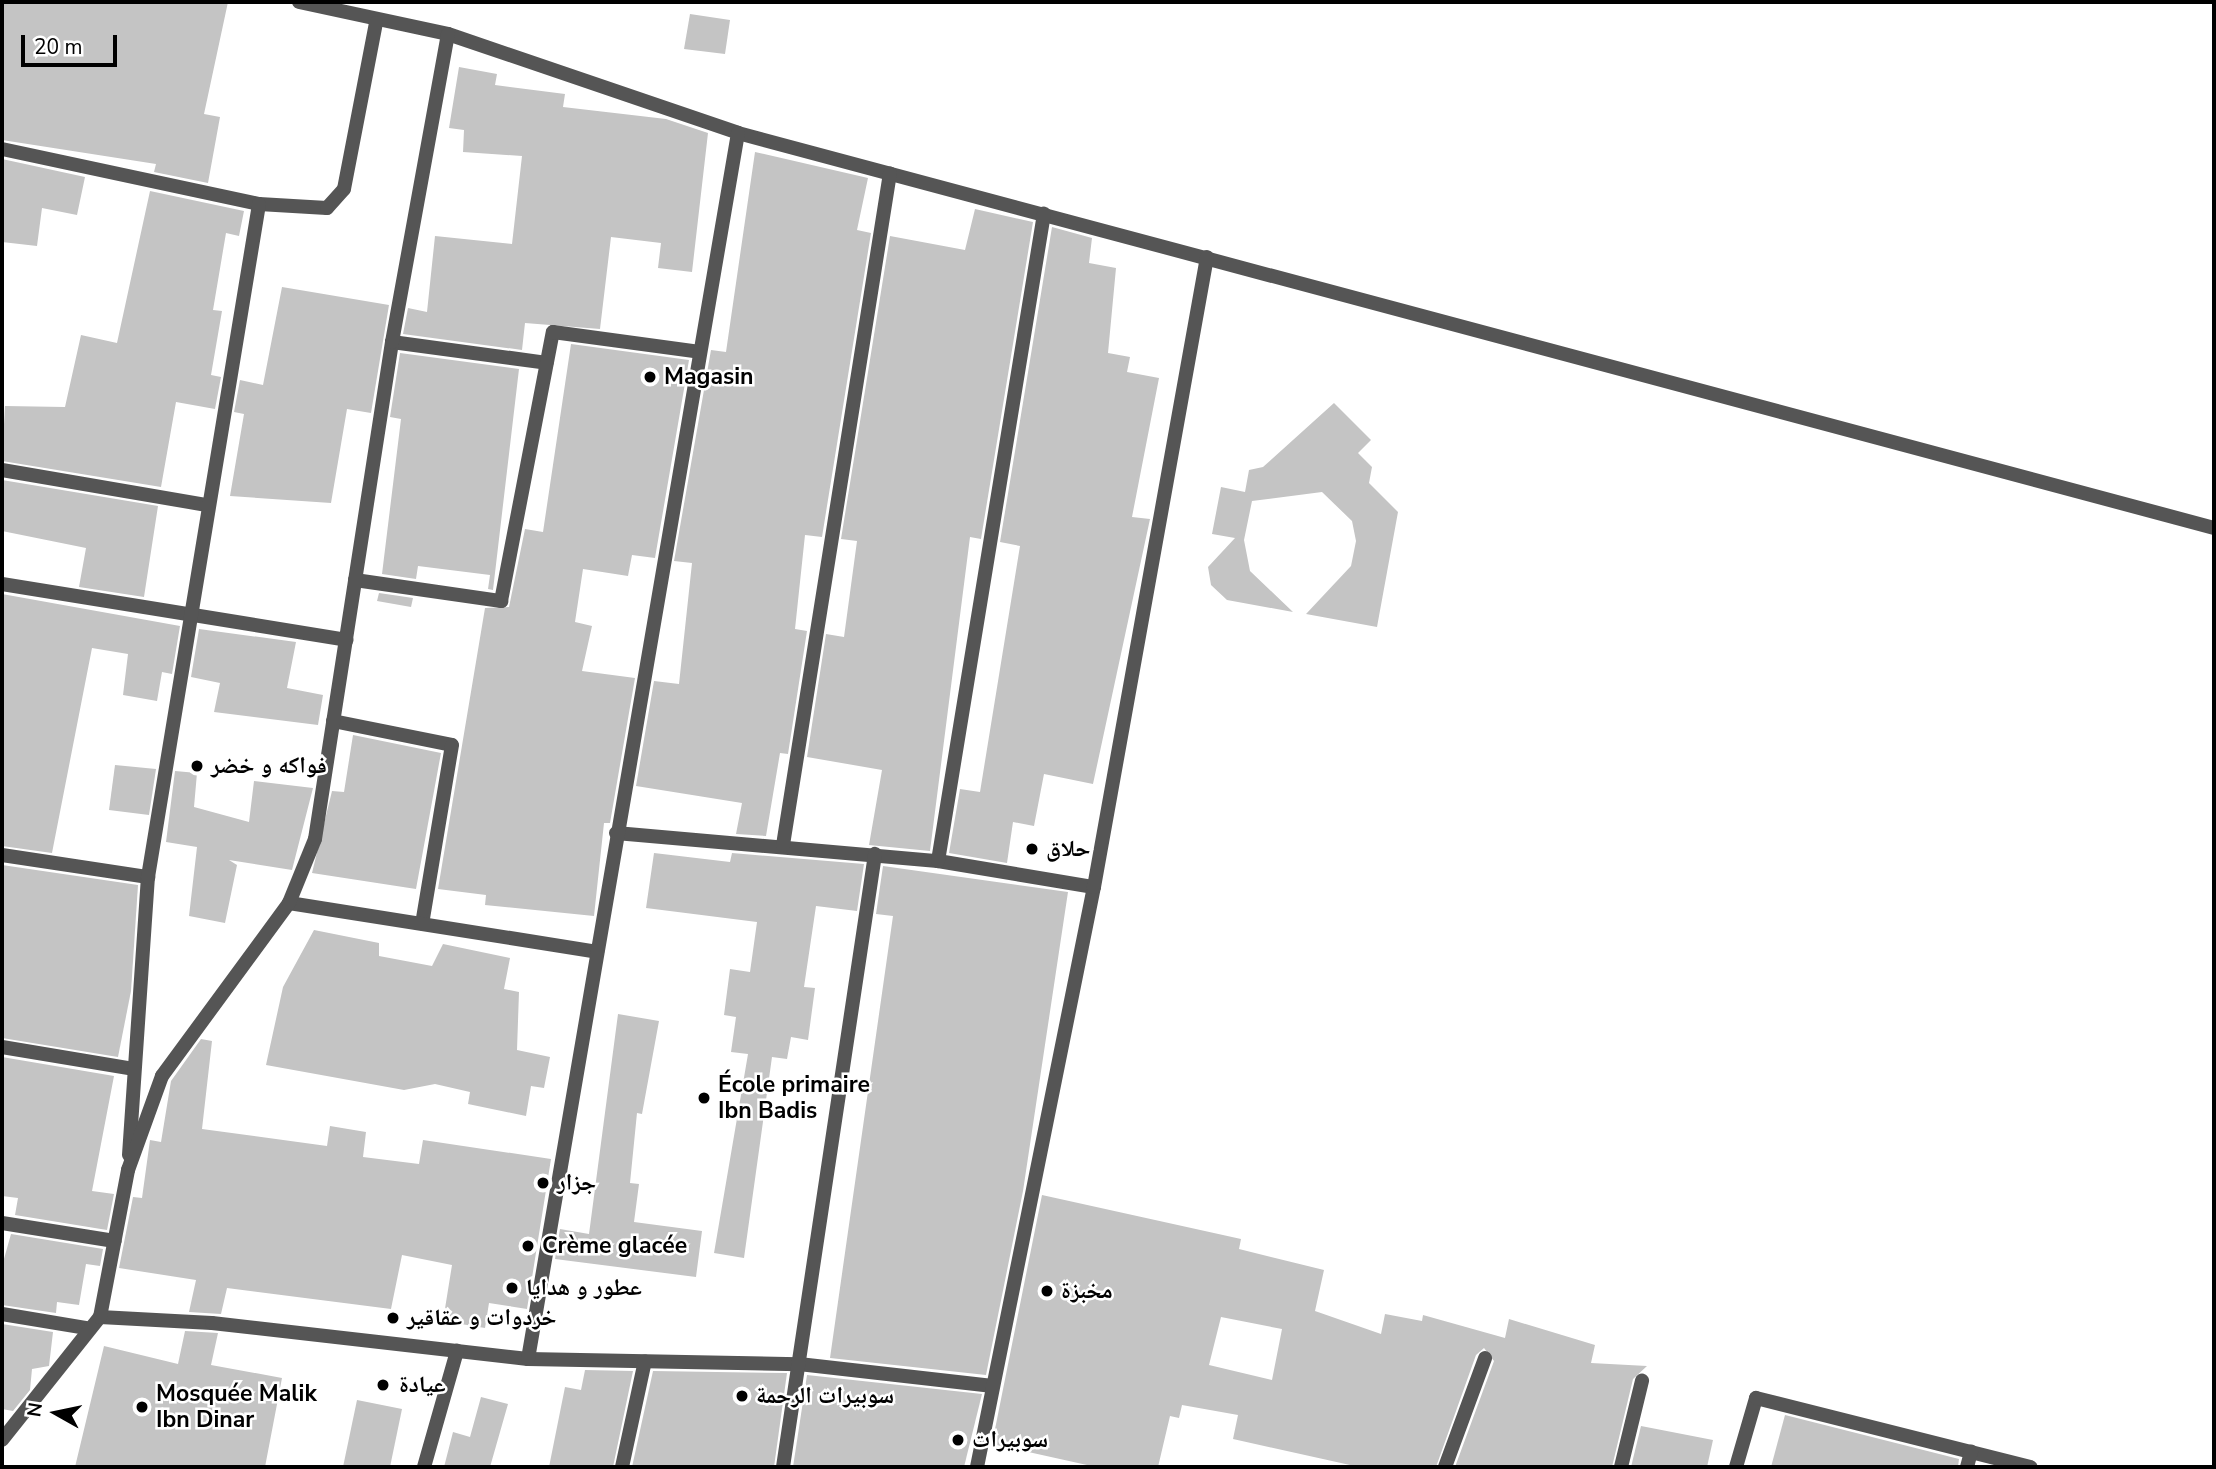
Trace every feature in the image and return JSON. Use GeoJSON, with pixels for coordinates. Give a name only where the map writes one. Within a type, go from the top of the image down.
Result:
{"type":"FeatureCollection","features":[{"type":"Feature","properties":{"kind":"street"},"geometry":{"type":"LineString","coordinates":[[299,2],[376,23],[448,34],[738,133],[2214,528]]}},
{"type":"Feature","properties":{"kind":"street"},"geometry":{"type":"LineString","coordinates":[[2,149],[259,204],[327,208],[344,190],[376,23]]}},
{"type":"Feature","properties":{"kind":"street"},"geometry":{"type":"LineString","coordinates":[[128,1170],[162,1076],[289,903],[315,839],[392,342],[448,34]]}},
{"type":"Feature","properties":{"kind":"street"},"geometry":{"type":"LineString","coordinates":[[528,1359],[738,133]]}},
{"type":"Feature","properties":{"kind":"street"},"geometry":{"type":"LineString","coordinates":[[783,845],[890,173]]}},
{"type":"Feature","properties":{"kind":"street"},"geometry":{"type":"LineString","coordinates":[[2,1440],[87,1328],[100,1317],[128,1170],[132,1069],[148,877],[188,614],[259,204]]}},
{"type":"Feature","properties":{"kind":"street"},"geometry":{"type":"LineString","coordinates":[[938,861],[1044,214]]}},
{"type":"Feature","properties":{"kind":"street"},"geometry":{"type":"LineString","coordinates":[[977,1467],[1094,887],[1207,257]]}},
{"type":"Feature","properties":{"kind":"street"},"geometry":{"type":"LineString","coordinates":[[355,580],[501,601],[553,332],[700,352]]}},
{"type":"Feature","properties":{"kind":"street"},"geometry":{"type":"LineString","coordinates":[[392,342],[547,363]]}},
{"type":"Feature","properties":{"kind":"street"},"geometry":{"type":"LineString","coordinates":[[2,470],[207,505]]}},
{"type":"Feature","properties":{"kind":"street"},"geometry":{"type":"LineString","coordinates":[[2,584],[346,640]]}},
{"type":"Feature","properties":{"kind":"street"},"geometry":{"type":"LineString","coordinates":[[333,721],[452,744],[422,924]]}},
{"type":"Feature","properties":{"kind":"street"},"geometry":{"type":"LineString","coordinates":[[617,833],[783,845],[938,861],[1094,887]]}},
{"type":"Feature","properties":{"kind":"street"},"geometry":{"type":"LineString","coordinates":[[2,855],[148,877]]}},
{"type":"Feature","properties":{"kind":"street"},"geometry":{"type":"LineString","coordinates":[[783,1467],[875,855]]}},
{"type":"Feature","properties":{"kind":"street"},"geometry":{"type":"LineString","coordinates":[[289,903],[597,952]]}},
{"type":"Feature","properties":{"kind":"street"},"geometry":{"type":"LineString","coordinates":[[2,1047],[132,1069]]}},
{"type":"Feature","properties":{"kind":"street"},"geometry":{"type":"LineString","coordinates":[[2,1223],[115,1241]]}},
{"type":"Feature","properties":{"kind":"street"},"geometry":{"type":"LineString","coordinates":[[2,1314],[87,1328]]}},
{"type":"Feature","properties":{"kind":"street"},"geometry":{"type":"LineString","coordinates":[[100,1317],[528,1359],[799,1364],[993,1386]]}},
{"type":"Feature","properties":{"kind":"street"},"geometry":{"type":"LineString","coordinates":[[424,1467],[457,1351]]}},
{"type":"Feature","properties":{"kind":"street"},"geometry":{"type":"LineString","coordinates":[[1446,1467],[1485,1358]]}},
{"type":"Feature","properties":{"kind":"street"},"geometry":{"type":"LineString","coordinates":[[622,1467],[645,1361]]}},
{"type":"Feature","properties":{"kind":"street"},"geometry":{"type":"LineString","coordinates":[[1620,1467],[1642,1381]]}},
{"type":"Feature","properties":{"kind":"street"},"geometry":{"type":"LineString","coordinates":[[1736,1467],[1756,1398],[2030,1467]]}},
{"type":"Feature","properties":{"kind":"street"},"geometry":{"type":"LineString","coordinates":[[1967,1467],[1971,1452]]}},
{"type":"Feature","properties":{"kind":"building"},"geometry":{"type":"Polygon","coordinates":[[[2,2],[228,2],[204,114],[220,117],[208,183],[154,172],[156,164],[2,140],[2,2]]]}},
{"type":"Feature","properties":{"kind":"building"},"geometry":{"type":"Polygon","coordinates":[[[690,14],[730,20],[725,54],[684,49],[690,14]]]}},
{"type":"Feature","properties":{"kind":"building"},"geometry":{"type":"Polygon","coordinates":[[[459,67],[497,74],[495,85],[565,94],[563,107],[666,119],[708,133],[692,272],[658,268],[661,243],[611,237],[600,329],[525,323],[522,350],[403,334],[408,308],[427,312],[435,236],[512,244],[522,156],[463,152],[464,130],[449,128],[459,67]]]}},
{"type":"Feature","properties":{"kind":"building"},"geometry":{"type":"Polygon","coordinates":[[[755,152],[868,178],[857,230],[871,233],[822,537],[805,535],[795,629],[807,631],[788,754],[780,753],[766,836],[736,834],[742,803],[636,786],[654,681],[679,684],[692,563],[674,561],[711,350],[726,352],[755,152]]]}},
{"type":"Feature","properties":{"kind":"building"},"geometry":{"type":"Polygon","coordinates":[[[2,159],[85,177],[77,215],[42,208],[37,246],[2,242],[2,159]]]}},
{"type":"Feature","properties":{"kind":"building"},"geometry":{"type":"Polygon","coordinates":[[[150,191],[244,211],[239,236],[226,233],[213,310],[222,311],[211,375],[221,377],[215,409],[176,402],[161,487],[2,461],[5,406],[65,407],[81,335],[117,343],[150,191]]]}},
{"type":"Feature","properties":{"kind":"building"},"geometry":{"type":"Polygon","coordinates":[[[975,209],[1033,222],[981,539],[970,537],[930,851],[869,845],[882,770],[807,757],[826,634],[844,637],[857,541],[841,539],[890,236],[965,250],[975,209]]]}},
{"type":"Feature","properties":{"kind":"building"},"geometry":{"type":"Polygon","coordinates":[[[1052,227],[1092,238],[1089,263],[1116,268],[1108,353],[1130,357],[1127,372],[1159,378],[1132,517],[1150,519],[1093,784],[1044,774],[1034,826],[1013,822],[1007,863],[949,853],[960,789],[980,792],[1020,546],[1000,542],[1052,227]]]}},
{"type":"Feature","properties":{"kind":"building"},"geometry":{"type":"Polygon","coordinates":[[[282,287],[389,305],[371,413],[347,409],[331,503],[230,496],[244,414],[234,412],[240,380],[263,385],[282,287]]]}},
{"type":"Feature","properties":{"kind":"building"},"geometry":{"type":"Polygon","coordinates":[[[571,344],[689,360],[655,558],[632,555],[628,576],[583,569],[575,622],[592,626],[582,671],[635,678],[610,823],[604,823],[594,916],[485,905],[486,895],[438,889],[485,608],[509,607],[525,529],[543,532],[571,344]]]}},
{"type":"Feature","properties":{"kind":"building"},"geometry":{"type":"Polygon","coordinates":[[[400,353],[519,369],[493,590],[488,589],[490,575],[418,566],[416,579],[382,574],[401,419],[390,417],[400,353]]]}},
{"type":"Feature","properties":{"kind":"building"},"geometry":{"type":"Polygon","coordinates":[[[1334,403],[1371,440],[1358,453],[1372,467],[1369,483],[1398,512],[1377,627],[1306,614],[1351,566],[1356,541],[1352,521],[1322,492],[1252,501],[1244,540],[1250,571],[1293,612],[1227,600],[1211,585],[1208,567],[1235,538],[1212,534],[1221,487],[1245,492],[1249,470],[1263,467],[1334,403]]]}},
{"type":"Feature","properties":{"kind":"building"},"geometry":{"type":"Polygon","coordinates":[[[2,480],[158,506],[144,597],[79,587],[86,548],[2,531],[2,480]]]}},
{"type":"Feature","properties":{"kind":"building"},"geometry":{"type":"Polygon","coordinates":[[[379,593],[413,598],[411,607],[377,601],[379,593]]]}},
{"type":"Feature","properties":{"kind":"building"},"geometry":{"type":"Polygon","coordinates":[[[2,594],[180,626],[172,674],[162,672],[157,701],[123,695],[128,654],[92,648],[52,853],[2,846],[2,594]]]}},
{"type":"Feature","properties":{"kind":"building"},"geometry":{"type":"Polygon","coordinates":[[[199,629],[296,642],[287,688],[323,695],[318,725],[214,712],[220,683],[191,677],[199,629]]]}},
{"type":"Feature","properties":{"kind":"building"},"geometry":{"type":"Polygon","coordinates":[[[353,735],[441,753],[416,889],[312,873],[332,791],[344,792],[353,735]]]}},
{"type":"Feature","properties":{"kind":"building"},"geometry":{"type":"Polygon","coordinates":[[[115,765],[156,769],[149,815],[109,810],[115,765]]]}},
{"type":"Feature","properties":{"kind":"building"},"geometry":{"type":"Polygon","coordinates":[[[175,771],[197,773],[194,807],[249,822],[254,781],[313,788],[292,870],[229,860],[237,865],[225,923],[189,916],[197,847],[166,842],[175,771]]]}},
{"type":"Feature","properties":{"kind":"building"},"geometry":{"type":"Polygon","coordinates":[[[654,853],[730,862],[732,853],[864,864],[857,911],[816,906],[804,987],[815,988],[808,1040],[791,1037],[787,1059],[772,1057],[744,1258],[714,1253],[748,1054],[731,1052],[736,1017],[724,1015],[730,969],[750,972],[757,922],[646,908],[654,853]]]}},
{"type":"Feature","properties":{"kind":"building"},"geometry":{"type":"Polygon","coordinates":[[[2,865],[138,885],[131,991],[118,1057],[2,1038],[2,865]]]}},
{"type":"Feature","properties":{"kind":"building"},"geometry":{"type":"Polygon","coordinates":[[[883,866],[1068,892],[1023,1191],[986,1375],[830,1358],[893,916],[876,914],[883,866]]]}},
{"type":"Feature","properties":{"kind":"building"},"geometry":{"type":"Polygon","coordinates":[[[314,930],[379,943],[379,956],[432,966],[443,944],[510,958],[504,989],[519,992],[517,1050],[550,1057],[544,1088],[531,1086],[526,1116],[468,1104],[470,1092],[435,1084],[404,1090],[266,1065],[283,987],[314,930]]]}},
{"type":"Feature","properties":{"kind":"building"},"geometry":{"type":"Polygon","coordinates":[[[618,1014],[659,1021],[642,1114],[637,1113],[630,1183],[639,1184],[634,1222],[702,1231],[696,1277],[555,1259],[560,1229],[589,1234],[618,1014]]]}},
{"type":"Feature","properties":{"kind":"building"},"geometry":{"type":"Polygon","coordinates":[[[201,1039],[212,1041],[202,1129],[327,1146],[330,1126],[366,1132],[363,1157],[419,1164],[423,1140],[551,1159],[527,1309],[489,1303],[485,1328],[443,1321],[452,1265],[402,1255],[391,1309],[227,1288],[221,1314],[189,1312],[196,1280],[119,1268],[133,1197],[142,1198],[150,1140],[161,1142],[171,1081],[201,1039]]]}},
{"type":"Feature","properties":{"kind":"building"},"geometry":{"type":"Polygon","coordinates":[[[2,1057],[114,1076],[92,1191],[114,1194],[107,1230],[15,1215],[18,1198],[2,1196],[2,1057]]]}},
{"type":"Feature","properties":{"kind":"building"},"geometry":{"type":"Polygon","coordinates":[[[1042,1195],[1241,1239],[1239,1249],[1324,1270],[1315,1311],[1381,1334],[1385,1314],[1422,1321],[1423,1315],[1505,1338],[1509,1319],[1595,1345],[1591,1363],[1647,1366],[1633,1379],[1612,1467],[1455,1467],[1494,1361],[1484,1348],[1476,1355],[1436,1467],[1359,1467],[1233,1439],[1238,1415],[1182,1405],[1179,1418],[1170,1416],[1158,1467],[1096,1467],[992,1444],[1042,1195]],[[1221,1317],[1209,1365],[1272,1380],[1282,1329],[1221,1317]]]}},
{"type":"Feature","properties":{"kind":"building"},"geometry":{"type":"Polygon","coordinates":[[[11,1234],[103,1249],[100,1266],[86,1264],[79,1305],[57,1302],[56,1313],[2,1305],[2,1266],[11,1234]]]}},
{"type":"Feature","properties":{"kind":"building"},"geometry":{"type":"Polygon","coordinates":[[[2,1324],[53,1332],[49,1366],[32,1369],[30,1390],[13,1411],[2,1409],[2,1324]]]}},
{"type":"Feature","properties":{"kind":"building"},"geometry":{"type":"Polygon","coordinates":[[[185,1331],[218,1333],[211,1365],[282,1378],[265,1467],[75,1467],[104,1346],[178,1364],[185,1331]]]}},
{"type":"Feature","properties":{"kind":"building"},"geometry":{"type":"Polygon","coordinates":[[[585,1370],[633,1371],[613,1467],[549,1467],[565,1387],[581,1390],[585,1370]]]}},
{"type":"Feature","properties":{"kind":"building"},"geometry":{"type":"Polygon","coordinates":[[[653,1371],[787,1373],[774,1467],[632,1467],[653,1371]]]}},
{"type":"Feature","properties":{"kind":"building"},"geometry":{"type":"Polygon","coordinates":[[[807,1375],[982,1394],[964,1467],[793,1467],[807,1375]]]}},
{"type":"Feature","properties":{"kind":"building"},"geometry":{"type":"Polygon","coordinates":[[[481,1397],[508,1404],[490,1467],[444,1467],[453,1432],[470,1437],[481,1397]]]}},
{"type":"Feature","properties":{"kind":"building"},"geometry":{"type":"Polygon","coordinates":[[[357,1400],[402,1409],[390,1467],[343,1467],[357,1400]]]}},
{"type":"Feature","properties":{"kind":"building"},"geometry":{"type":"Polygon","coordinates":[[[1785,1415],[1959,1459],[1958,1467],[1771,1467],[1785,1415]]]}},
{"type":"Feature","properties":{"kind":"building"},"geometry":{"type":"Polygon","coordinates":[[[1641,1426],[1713,1440],[1707,1467],[1631,1467],[1641,1426]]]}},
{"type":"Feature","properties":{"kind":"place","name":"Magasin"},"geometry":{"type":"Point","coordinates":[650,377]}},
{"type":"Feature","properties":{"kind":"place","name":"فواكه و خضر"},"geometry":{"type":"Point","coordinates":[197,766]}},
{"type":"Feature","properties":{"kind":"place","name":"حلاق"},"geometry":{"type":"Point","coordinates":[1032,849]}},
{"type":"Feature","properties":{"kind":"place","name":"École primaire Ibn Badis"},"geometry":{"type":"Point","coordinates":[704,1098]}},
{"type":"Feature","properties":{"kind":"place","name":"جزار"},"geometry":{"type":"Point","coordinates":[543,1183]}},
{"type":"Feature","properties":{"kind":"place","name":"Crème glacée"},"geometry":{"type":"Point","coordinates":[528,1246]}},
{"type":"Feature","properties":{"kind":"place","name":"عطور و هدايا"},"geometry":{"type":"Point","coordinates":[512,1288]}},
{"type":"Feature","properties":{"kind":"place","name":"مخبزة"},"geometry":{"type":"Point","coordinates":[1047,1291]}},
{"type":"Feature","properties":{"kind":"place","name":"خردوات و عقاقير"},"geometry":{"type":"Point","coordinates":[393,1318]}},
{"type":"Feature","properties":{"kind":"place","name":"عيادة"},"geometry":{"type":"Point","coordinates":[383,1385]}},
{"type":"Feature","properties":{"kind":"place","name":"سوبيرات الرحمة"},"geometry":{"type":"Point","coordinates":[742,1396]}},
{"type":"Feature","properties":{"kind":"place","name":"Mosquée Malik Ibn Dinar"},"geometry":{"type":"Point","coordinates":[142,1407]}},
{"type":"Feature","properties":{"kind":"place","name":"سوبيرات"},"geometry":{"type":"Point","coordinates":[958,1440]}}]}
